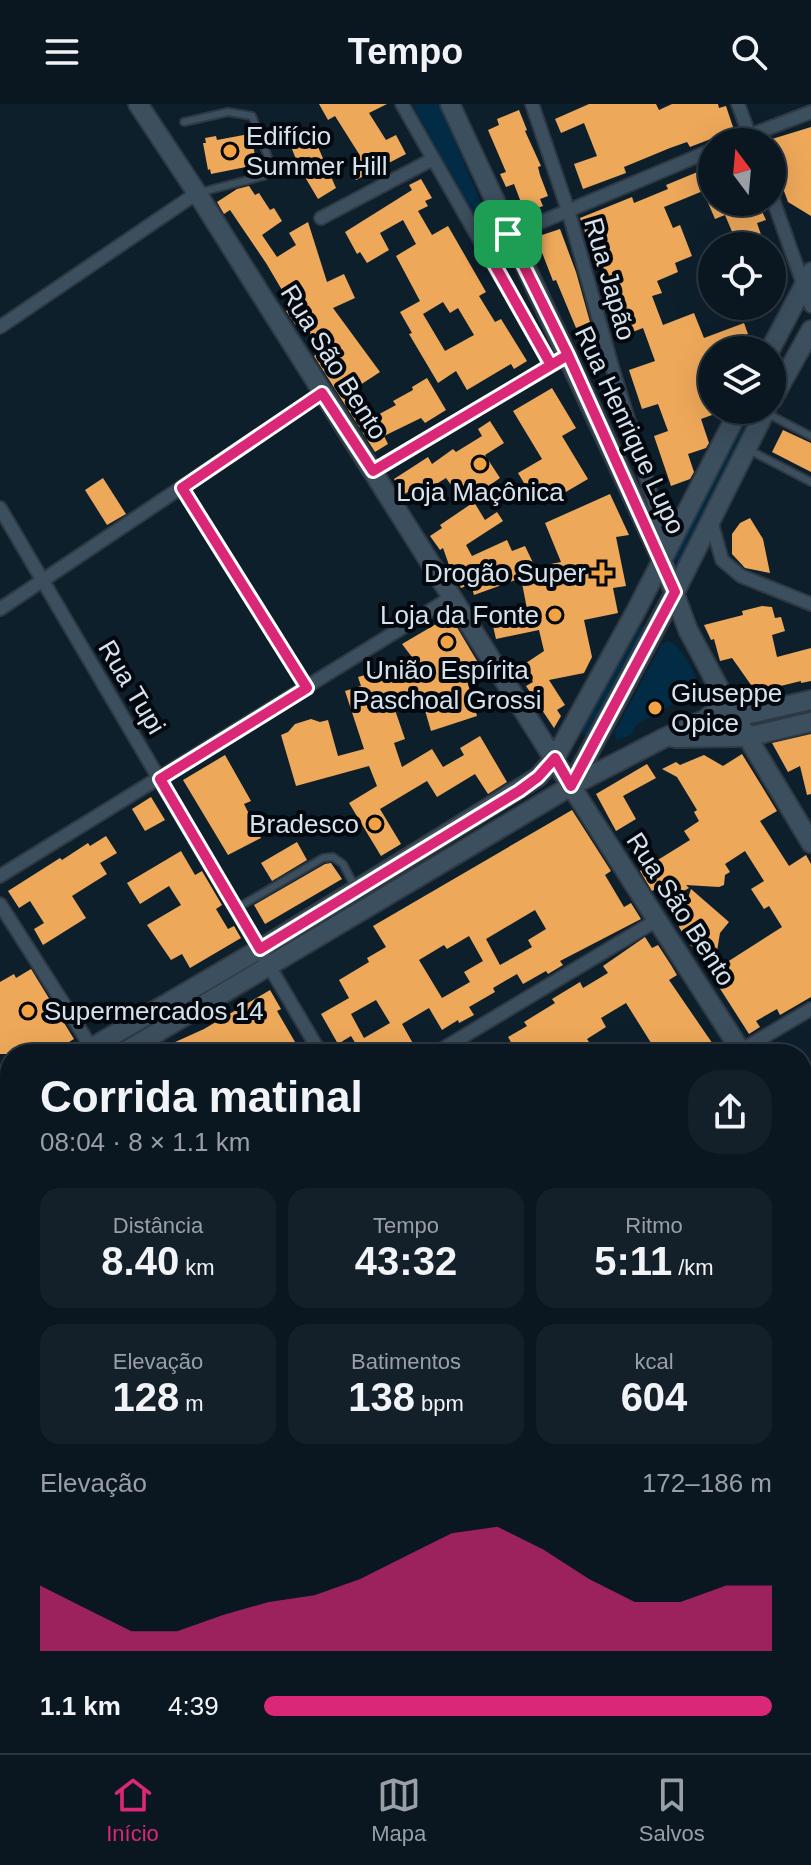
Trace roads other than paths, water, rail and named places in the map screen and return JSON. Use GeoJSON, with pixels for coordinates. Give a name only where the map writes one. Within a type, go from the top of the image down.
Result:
{"type":"FeatureCollection","features":[{"type":"Feature","properties":{"kind":"street","name":"Rua São Bento"},"geometry":{"type":"LineString","coordinates":[[138,104],[734,1044]]}},
{"type":"Feature","properties":{"kind":"street"},"geometry":{"type":"LineString","coordinates":[[402,104],[551,365]]}},
{"type":"Feature","properties":{"kind":"street","name":"Rua Henrique Lupo"},"geometry":{"type":"LineString","coordinates":[[450,104],[662,560],[688,630],[731,710],[811,843]]}},
{"type":"Feature","properties":{"kind":"street","name":"Rua Japão"},"geometry":{"type":"LineString","coordinates":[[532,104],[568,210],[659,520],[662,560]]}},
{"type":"Feature","properties":{"kind":"street"},"geometry":{"type":"LineString","coordinates":[[738,104],[747,128]]}},
{"type":"Feature","properties":{"kind":"street"},"geometry":{"type":"LineString","coordinates":[[774,128],[811,112]]}},
{"type":"Feature","properties":{"kind":"street"},"geometry":{"type":"LineString","coordinates":[[484,246],[698,156]]}},
{"type":"Feature","properties":{"kind":"street"},"geometry":{"type":"LineString","coordinates":[[321,218],[433,159]]}},
{"type":"Feature","properties":{"kind":"street"},"geometry":{"type":"LineString","coordinates":[[0,327],[197,193]]}},
{"type":"Feature","properties":{"kind":"street"},"geometry":{"type":"LineString","coordinates":[[780,216],[807,279],[811,306]]}},
{"type":"Feature","properties":{"kind":"street"},"geometry":{"type":"LineString","coordinates":[[777,336],[807,279]]}},
{"type":"Feature","properties":{"kind":"street"},"geometry":{"type":"LineString","coordinates":[[786,375],[811,330]]}},
{"type":"Feature","properties":{"kind":"street"},"geometry":{"type":"LineString","coordinates":[[373,471],[568,355]]}},
{"type":"Feature","properties":{"kind":"street"},"geometry":{"type":"LineString","coordinates":[[0,609],[322,393]]}},
{"type":"Feature","properties":{"kind":"street"},"geometry":{"type":"LineString","coordinates":[[136,1044],[265,957],[356,890],[538,777],[555,758],[636,611],[732,424]]}},
{"type":"Feature","properties":{"kind":"street"},"geometry":{"type":"LineString","coordinates":[[571,786],[675,592],[759,424]]}},
{"type":"Feature","properties":{"kind":"street"},"geometry":{"type":"LineString","coordinates":[[182,488],[307,688]]}},
{"type":"Feature","properties":{"kind":"street","name":"Rua Tupi"},"geometry":{"type":"LineString","coordinates":[[0,508],[315,1044]]}},
{"type":"Feature","properties":{"kind":"street"},"geometry":{"type":"LineString","coordinates":[[710,520],[722,560],[741,576],[811,604]]}},
{"type":"Feature","properties":{"kind":"street"},"geometry":{"type":"LineString","coordinates":[[0,876],[452,597]]}},
{"type":"Feature","properties":{"kind":"street"},"geometry":{"type":"LineString","coordinates":[[636,611],[659,622],[688,630]]}},
{"type":"Feature","properties":{"kind":"street"},"geometry":{"type":"LineString","coordinates":[[105,1044],[571,786],[664,738],[731,710],[811,700]]}},
{"type":"Feature","properties":{"kind":"street"},"geometry":{"type":"LineString","coordinates":[[664,738],[747,737],[811,722]]}},
{"type":"Feature","properties":{"kind":"street"},"geometry":{"type":"LineString","coordinates":[[0,904],[85,1044]]}},
{"type":"Feature","properties":{"kind":"street"},"geometry":{"type":"LineString","coordinates":[[451,1044],[657,920]]}},
{"type":"Feature","properties":{"kind":"street"},"geometry":{"type":"LineString","coordinates":[[755,1044],[811,1009]]}},
{"type":"Feature","properties":{"kind":"lane"},"geometry":{"type":"LineString","coordinates":[[184,122],[228,112],[252,116],[270,162],[264,176],[197,193]]}},
{"type":"Feature","properties":{"kind":"lane"},"geometry":{"type":"LineString","coordinates":[[786,419],[811,436]]}},
{"type":"Feature","properties":{"kind":"lane"},"geometry":{"type":"LineString","coordinates":[[746,449],[811,482]]}},
{"type":"Feature","properties":{"kind":"lane"},"geometry":{"type":"LineString","coordinates":[[237,908],[323,858],[333,857],[343,864],[356,890]]}},
{"type":"Feature","properties":{"kind":"place","name":"Edifício Summer Hill"},"geometry":{"type":"Point","coordinates":[230,151]}},
{"type":"Feature","properties":{"kind":"place","name":"Loja Maçônica"},"geometry":{"type":"Point","coordinates":[480,464]}},
{"type":"Feature","properties":{"kind":"place","name":"Drogão Super"},"geometry":{"type":"Point","coordinates":[602,573]}},
{"type":"Feature","properties":{"kind":"place","name":"Loja da Fonte"},"geometry":{"type":"Point","coordinates":[555,615]}},
{"type":"Feature","properties":{"kind":"place","name":"União Espírita Paschoal Grossi"},"geometry":{"type":"Point","coordinates":[447,642]}},
{"type":"Feature","properties":{"kind":"place","name":"Giuseppe Opice"},"geometry":{"type":"Point","coordinates":[655,708]}},
{"type":"Feature","properties":{"kind":"place","name":"Bradesco"},"geometry":{"type":"Point","coordinates":[375,824]}},
{"type":"Feature","properties":{"kind":"place","name":"Supermercados 14"},"geometry":{"type":"Point","coordinates":[28,1011]}}]}
